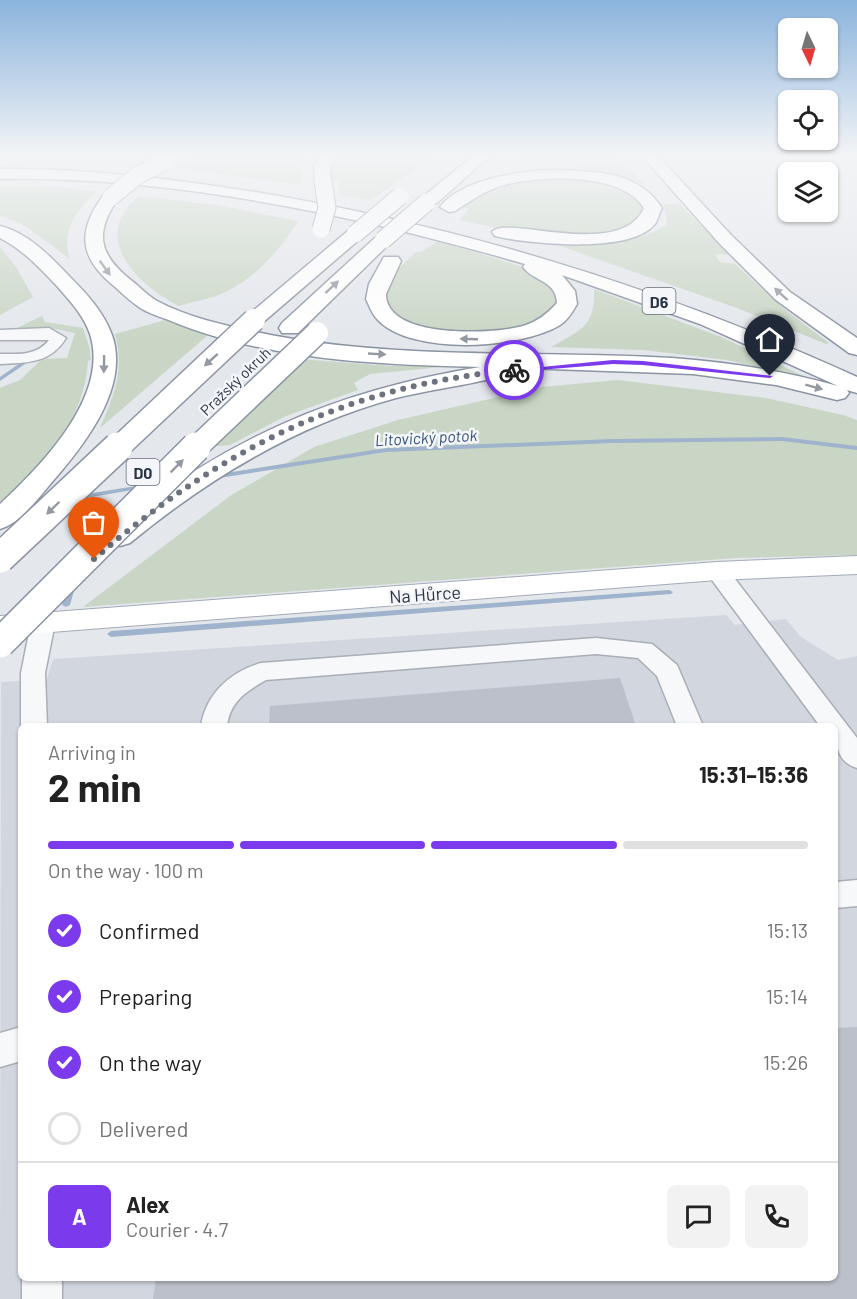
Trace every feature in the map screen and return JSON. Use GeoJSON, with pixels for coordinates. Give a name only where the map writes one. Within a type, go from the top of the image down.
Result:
{"type":"FeatureCollection","features":[{"type":"Feature","properties":{"kind":"highway"},"geometry":{"type":"LineString","coordinates":[[98,217],[93,232],[96,253],[103,267],[116,282],[145,302],[210,329],[262,342],[348,353],[613,362],[750,373],[816,387],[857,400]]}},
{"type":"Feature","properties":{"kind":"highway"},"geometry":{"type":"LineString","coordinates":[[278,300],[321,229],[325,217]]}},
{"type":"Feature","properties":{"kind":"highway"},"geometry":{"type":"LineString","coordinates":[[364,217],[471,241],[532,266],[557,280],[567,294],[566,309],[545,325],[505,337],[465,339],[417,331],[392,320],[377,302],[378,287],[391,261]]}},
{"type":"Feature","properties":{"kind":"highway","name":"Pražský okruh"},"geometry":{"type":"LineString","coordinates":[[0,558],[254,320],[376,217]]}},
{"type":"Feature","properties":{"kind":"highway","name":"Pražský okruh"},"geometry":{"type":"LineString","coordinates":[[0,619],[190,424],[290,328],[383,240],[419,217]]}},
{"type":"Feature","properties":{"kind":"highway"},"geometry":{"type":"LineString","coordinates":[[354,296],[438,217]]}},
{"type":"Feature","properties":{"kind":"highway","name":"D6"},"geometry":{"type":"LineString","coordinates":[[445,217],[720,310],[857,368]]}},
{"type":"Feature","properties":{"kind":"highway"},"geometry":{"type":"LineString","coordinates":[[451,217],[537,238],[578,240],[631,231],[645,224],[650,217]]}},
{"type":"Feature","properties":{"kind":"highway"},"geometry":{"type":"LineString","coordinates":[[706,217],[783,296],[857,348]]}},
{"type":"Feature","properties":{"kind":"highway"},"geometry":{"type":"LineString","coordinates":[[0,231],[30,248],[71,289],[90,313],[101,336],[105,369],[94,402],[50,468],[0,519]]}},
{"type":"Feature","properties":{"kind":"highway","name":"D6"},"geometry":{"type":"LineString","coordinates":[[471,241],[613,285],[745,335],[857,386]]}},
{"type":"Feature","properties":{"kind":"highway"},"geometry":{"type":"LineString","coordinates":[[46,611],[126,516],[324,325]]}},
{"type":"Feature","properties":{"kind":"highway"},"geometry":{"type":"LineString","coordinates":[[0,643],[46,611],[134,526],[206,473],[287,428],[373,396],[479,374],[613,362]]}},
{"type":"Feature","properties":{"kind":"main road","name":"Na Hůrce"},"geometry":{"type":"LineString","coordinates":[[0,626],[46,611],[854,565]]}},
{"type":"Feature","properties":{"kind":"lane"},"geometry":{"type":"LineString","coordinates":[[0,335],[49,333],[58,338],[53,348],[47,352],[26,358],[0,359]]}},
{"type":"Feature","properties":{"kind":"lane"},"geometry":{"type":"LineString","coordinates":[[717,571],[832,723]]}},
{"type":"Feature","properties":{"kind":"lane"},"geometry":{"type":"LineString","coordinates":[[34,723],[33,673],[46,611]]}},
{"type":"Feature","properties":{"kind":"lane"},"geometry":{"type":"LineString","coordinates":[[214,723],[215,712],[230,688],[261,672],[596,646],[645,650],[668,671],[689,723]]}},
{"type":"Feature","properties":{"kind":"lane"},"geometry":{"type":"LineString","coordinates":[[838,731],[857,758]]}},
{"type":"Feature","properties":{"kind":"lane"},"geometry":{"type":"LineString","coordinates":[[838,895],[857,893]]}},
{"type":"Feature","properties":{"kind":"lane"},"geometry":{"type":"LineString","coordinates":[[0,1050],[18,1045]]}},
{"type":"Feature","properties":{"kind":"lane"},"geometry":{"type":"LineString","coordinates":[[42,1281],[42,1299]]}},
{"type":"Feature","properties":{"kind":"shaded area"},"geometry":{"type":"Polygon","coordinates":[[[726,615],[735,625],[786,619],[801,637],[838,660],[857,656],[857,1299],[0,1299],[1,682],[47,679],[53,659],[726,615]]]}},
{"type":"Feature","properties":{"kind":"green space"},"geometry":{"type":"Polygon","coordinates":[[[2,217],[75,217],[67,239],[70,259],[24,225],[2,217]]]}},
{"type":"Feature","properties":{"kind":"green space"},"geometry":{"type":"Polygon","coordinates":[[[122,217],[276,217],[298,221],[273,255],[241,283],[216,296],[179,306],[148,286],[124,259],[118,244],[118,228],[122,217]]]}},
{"type":"Feature","properties":{"kind":"green space"},"geometry":{"type":"Polygon","coordinates":[[[462,217],[640,217],[633,226],[603,234],[531,235],[459,220],[462,217]]]}},
{"type":"Feature","properties":{"kind":"green space"},"geometry":{"type":"Polygon","coordinates":[[[666,217],[692,217],[730,255],[715,254],[720,262],[735,264],[783,308],[829,343],[826,344],[737,308],[560,246],[628,240],[654,232],[667,225],[666,217]]]}},
{"type":"Feature","properties":{"kind":"green space"},"geometry":{"type":"Polygon","coordinates":[[[438,241],[527,268],[548,281],[560,300],[556,310],[517,331],[440,332],[408,323],[388,309],[384,292],[396,271],[416,252],[421,252],[438,241]]]}},
{"type":"Feature","properties":{"kind":"green space"},"geometry":{"type":"Polygon","coordinates":[[[0,247],[16,267],[33,297],[0,315],[0,247]]]}},
{"type":"Feature","properties":{"kind":"green space"},"geometry":{"type":"Polygon","coordinates":[[[594,289],[721,337],[812,380],[727,360],[643,350],[551,347],[584,326],[592,312],[594,289]]]}},
{"type":"Feature","properties":{"kind":"green space"},"geometry":{"type":"Polygon","coordinates":[[[42,316],[45,322],[83,328],[91,360],[88,361],[79,402],[59,440],[32,474],[0,502],[0,388],[20,380],[42,359],[67,358],[75,333],[51,328],[2,331],[17,328],[42,316]]]}},
{"type":"Feature","properties":{"kind":"green space"},"geometry":{"type":"Polygon","coordinates":[[[165,320],[208,335],[100,428],[114,393],[118,371],[119,359],[115,334],[165,320]]]}},
{"type":"Feature","properties":{"kind":"green space"},"geometry":{"type":"Polygon","coordinates":[[[299,359],[391,366],[463,365],[370,374],[354,383],[358,390],[286,416],[230,445],[206,447],[299,359]]]}},
{"type":"Feature","properties":{"kind":"green space"},"geometry":{"type":"Polygon","coordinates":[[[618,380],[766,398],[857,420],[857,555],[736,558],[83,607],[230,496],[314,447],[398,420],[541,387],[618,380]]]}},
{"type":"Feature","properties":{"kind":"building"},"geometry":{"type":"Polygon","coordinates":[[[620,678],[635,723],[269,723],[270,706],[620,678]]]}},
{"type":"Feature","properties":{"kind":"building"},"geometry":{"type":"Polygon","coordinates":[[[857,1027],[857,1299],[153,1299],[156,1281],[838,1281],[838,1028],[857,1027]]]}},
{"type":"Feature","properties":{"kind":"waterway"},"geometry":{"type":"LineString","coordinates":[[0,379],[25,362]]}},
{"type":"Feature","properties":{"kind":"waterway","name":"Litovický potok"},"geometry":{"type":"LineString","coordinates":[[213,477],[386,450],[612,441],[782,439],[857,448]]}},
{"type":"Feature","properties":{"kind":"waterway","name":"Litovický potok"},"geometry":{"type":"LineString","coordinates":[[80,497],[142,487]]}},
{"type":"Feature","properties":{"kind":"waterway"},"geometry":{"type":"LineString","coordinates":[[89,539],[98,513]]}},
{"type":"Feature","properties":{"kind":"waterway"},"geometry":{"type":"LineString","coordinates":[[66,605],[72,587]]}},
{"type":"Feature","properties":{"kind":"waterway"},"geometry":{"type":"LineString","coordinates":[[111,634],[669,592]]}},
{"type":"Feature","properties":{"kind":"way so far"},"geometry":{"type":"LineString","coordinates":[[94,559],[183,488],[287,428],[314,416],[373,396],[428,382],[514,370]]}},
{"type":"Feature","properties":{"kind":"route"},"geometry":{"type":"LineString","coordinates":[[514,370],[613,362],[690,366],[770,376]]}}]}
